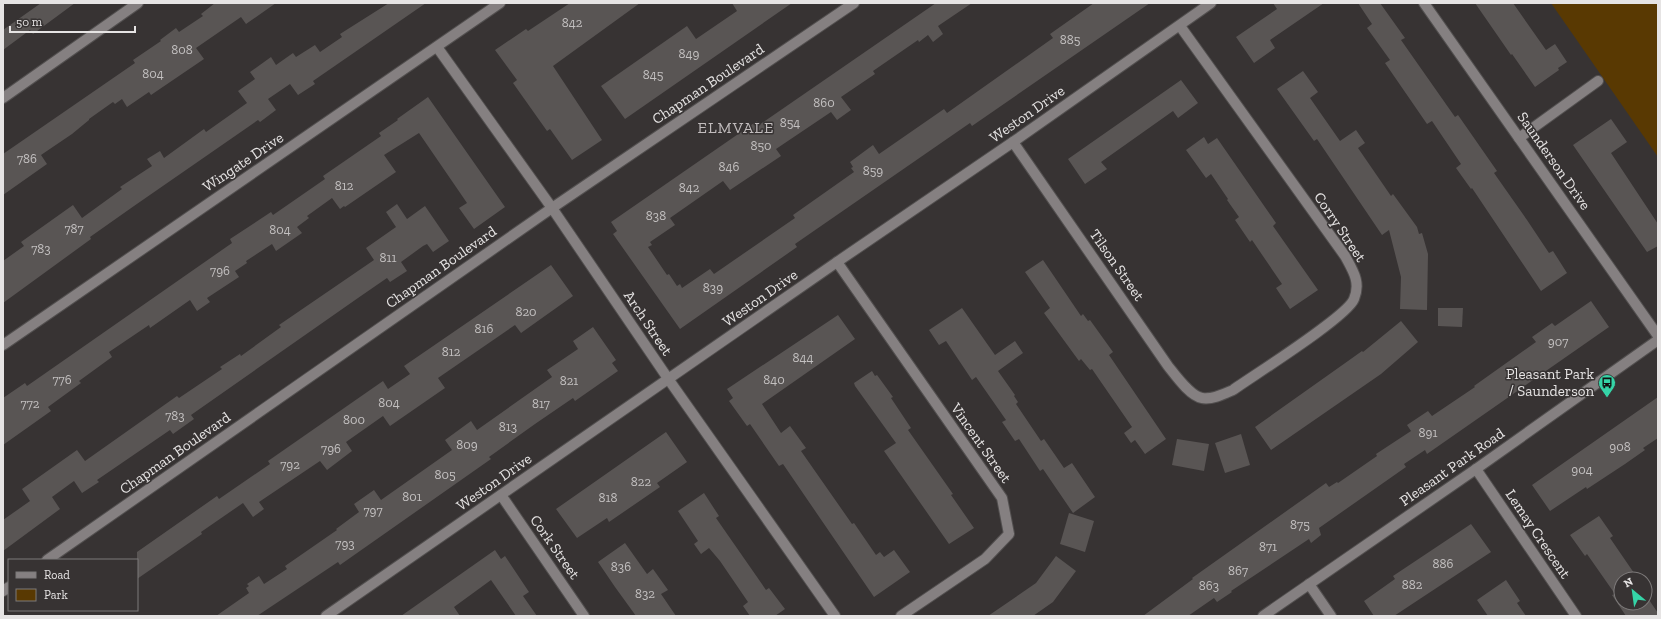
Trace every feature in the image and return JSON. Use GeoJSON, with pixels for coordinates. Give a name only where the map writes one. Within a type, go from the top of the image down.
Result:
{"type":"FeatureCollection","features":[{"type":"Feature","properties":{"kind":"street"},"geometry":{"type":"LineString","coordinates":[[3,98],[138,3]]}},
{"type":"Feature","properties":{"kind":"street","name":"Wingate Drive"},"geometry":{"type":"LineString","coordinates":[[3,345],[500,3]]}},
{"type":"Feature","properties":{"kind":"street","name":"Chapman Boulevard"},"geometry":{"type":"LineString","coordinates":[[49,559],[552,208],[854,3]]}},
{"type":"Feature","properties":{"kind":"street","name":"Weston Drive"},"geometry":{"type":"LineString","coordinates":[[326,616],[1013,142],[1211,3]]}},
{"type":"Feature","properties":{"kind":"street","name":"Saunderson Drive"},"geometry":{"type":"LineString","coordinates":[[1424,3],[1658,336]]}},
{"type":"Feature","properties":{"kind":"street","name":"Corry Street"},"geometry":{"type":"LineString","coordinates":[[1180,26],[1345,256],[1357,280],[1354,300],[1339,316],[1233,390],[1216,397],[1202,398]]}},
{"type":"Feature","properties":{"kind":"street","name":"Arch Street"},"geometry":{"type":"LineString","coordinates":[[437,47],[552,208],[669,380],[834,616]]}},
{"type":"Feature","properties":{"kind":"street"},"geometry":{"type":"LineString","coordinates":[[1519,138],[1598,81]]}},
{"type":"Feature","properties":{"kind":"street","name":"Tilson Street"},"geometry":{"type":"LineString","coordinates":[[1013,142],[1168,366],[1185,388],[1202,398]]}},
{"type":"Feature","properties":{"kind":"street","name":"Vincent Street"},"geometry":{"type":"LineString","coordinates":[[837,262],[1002,498],[1009,534],[985,559],[901,616]]}},
{"type":"Feature","properties":{"kind":"street","name":"Pleasant Park Road"},"geometry":{"type":"LineString","coordinates":[[1263,616],[1476,469],[1658,340]]}},
{"type":"Feature","properties":{"kind":"street","name":"Lemay Crescent"},"geometry":{"type":"LineString","coordinates":[[1476,469],[1576,616]]}},
{"type":"Feature","properties":{"kind":"street","name":"Cork Street"},"geometry":{"type":"LineString","coordinates":[[501,495],[584,616]]}},
{"type":"Feature","properties":{"kind":"street"},"geometry":{"type":"LineString","coordinates":[[1309,584],[1331,616]]}},
{"type":"Feature","properties":{"kind":"green space"},"geometry":{"type":"Polygon","coordinates":[[[1551,3],[1658,3],[1658,157],[1551,3]]]}},
{"type":"Feature","properties":{"kind":"building"},"geometry":{"type":"Polygon","coordinates":[[[41,3],[75,3],[33,34],[30,30],[3,50],[3,30],[41,3]]]}},
{"type":"Feature","properties":{"kind":"building"},"geometry":{"type":"Polygon","coordinates":[[[215,3],[276,3],[246,24],[241,17],[196,48],[204,59],[151,95],[149,92],[127,107],[122,99],[115,104],[113,102],[89,119],[72,134],[41,155],[47,164],[3,195],[3,154],[135,63],[133,60],[161,41],[160,40],[176,28],[179,32],[203,16],[201,14],[215,3]]]}},
{"type":"Feature","properties":{"kind":"building"},"geometry":{"type":"Polygon","coordinates":[[[389,3],[426,3],[313,81],[315,84],[298,95],[290,84],[268,99],[276,110],[260,122],[258,120],[90,237],[91,239],[3,303],[3,261],[24,246],[21,242],[73,205],[82,218],[122,189],[120,187],[152,166],[147,159],[160,151],[164,158],[204,129],[206,132],[247,103],[238,91],[255,79],[250,72],[271,57],[276,65],[293,53],[296,57],[315,45],[320,52],[342,37],[340,34],[389,3]]]}},
{"type":"Feature","properties":{"kind":"building"},"geometry":{"type":"Polygon","coordinates":[[[570,3],[640,3],[553,66],[602,140],[572,160],[550,129],[547,131],[513,83],[517,80],[495,50],[526,29],[528,31],[570,3]]]}},
{"type":"Feature","properties":{"kind":"building"},"geometry":{"type":"Polygon","coordinates":[[[732,3],[792,3],[625,119],[601,86],[687,26],[696,39],[737,11],[732,3]]]}},
{"type":"Feature","properties":{"kind":"building"},"geometry":{"type":"Polygon","coordinates":[[[936,3],[972,3],[938,26],[943,34],[933,42],[928,35],[919,42],[918,40],[873,71],[875,74],[841,97],[851,110],[837,120],[831,112],[776,149],[781,156],[730,190],[723,181],[670,218],[675,225],[650,242],[652,245],[648,247],[667,275],[669,274],[677,286],[680,284],[682,288],[710,269],[714,274],[795,218],[793,215],[854,172],[851,168],[853,167],[850,162],[873,145],[879,154],[944,109],[947,113],[1053,38],[1050,34],[1094,3],[1150,3],[972,126],[970,123],[795,244],[797,247],[680,329],[613,234],[617,231],[611,222],[757,121],[759,125],[936,3]]]}},
{"type":"Feature","properties":{"kind":"building"},"geometry":{"type":"Polygon","coordinates":[[[1273,3],[1324,3],[1270,40],[1275,48],[1254,63],[1236,37],[1277,9],[1273,3]]]}},
{"type":"Feature","properties":{"kind":"building"},"geometry":{"type":"Polygon","coordinates":[[[1358,3],[1380,3],[1405,38],[1401,40],[1455,117],[1458,115],[1497,171],[1494,173],[1549,253],[1553,251],[1567,273],[1541,291],[1472,188],[1471,189],[1456,168],[1461,164],[1432,121],[1427,124],[1385,63],[1390,60],[1367,28],[1372,24],[1358,3]]]}},
{"type":"Feature","properties":{"kind":"building"},"geometry":{"type":"Polygon","coordinates":[[[1475,3],[1513,3],[1546,50],[1555,44],[1567,62],[1558,68],[1559,70],[1535,87],[1475,3]]]}},
{"type":"Feature","properties":{"kind":"building"},"geometry":{"type":"Polygon","coordinates":[[[1303,71],[1318,92],[1310,98],[1340,141],[1356,130],[1365,143],[1358,148],[1391,196],[1393,194],[1417,227],[1419,234],[1422,233],[1428,254],[1427,310],[1400,309],[1401,277],[1389,230],[1382,235],[1317,139],[1314,141],[1277,89],[1303,71]]]}},
{"type":"Feature","properties":{"kind":"building"},"geometry":{"type":"Polygon","coordinates":[[[1181,80],[1198,103],[1178,118],[1173,111],[1101,162],[1107,169],[1085,184],[1068,159],[1181,80]]]}},
{"type":"Feature","properties":{"kind":"building"},"geometry":{"type":"Polygon","coordinates":[[[428,97],[505,207],[474,229],[459,208],[467,203],[419,133],[384,155],[396,172],[345,207],[344,206],[340,209],[332,198],[307,216],[309,218],[297,227],[302,233],[276,251],[272,244],[246,261],[247,263],[235,271],[239,277],[207,298],[210,302],[197,311],[190,300],[150,328],[149,325],[109,352],[112,357],[79,381],[81,383],[48,407],[51,411],[3,445],[3,398],[25,383],[27,386],[232,243],[230,239],[271,212],[273,215],[325,179],[323,176],[381,136],[379,133],[428,97]]]}},
{"type":"Feature","properties":{"kind":"building"},"geometry":{"type":"Polygon","coordinates":[[[1611,119],[1627,142],[1611,153],[1658,224],[1658,246],[1647,252],[1573,145],[1611,119]]]}},
{"type":"Feature","properties":{"kind":"building"},"geometry":{"type":"Polygon","coordinates":[[[1204,137],[1208,144],[1217,138],[1276,223],[1273,226],[1318,290],[1290,309],[1276,288],[1282,284],[1252,240],[1250,242],[1235,220],[1239,217],[1227,200],[1228,199],[1211,174],[1206,178],[1186,150],[1204,137]]]}},
{"type":"Feature","properties":{"kind":"building"},"geometry":{"type":"Polygon","coordinates":[[[397,204],[407,219],[425,206],[449,241],[433,252],[427,244],[423,246],[401,262],[407,271],[390,282],[387,278],[191,415],[194,419],[173,434],[170,430],[97,480],[99,482],[82,493],[74,481],[52,497],[60,509],[3,551],[3,520],[30,501],[22,489],[77,450],[85,461],[177,396],[179,398],[222,369],[220,367],[240,354],[241,356],[281,327],[279,325],[374,260],[366,248],[396,227],[386,212],[397,204]]]}},
{"type":"Feature","properties":{"kind":"building"},"geometry":{"type":"Polygon","coordinates":[[[1043,260],[1081,316],[1083,314],[1088,321],[1090,320],[1113,352],[1109,355],[1166,439],[1145,454],[1135,440],[1131,443],[1124,433],[1132,427],[1092,369],[1090,370],[1081,359],[1079,361],[1044,313],[1050,308],[1025,272],[1043,260]]]}},
{"type":"Feature","properties":{"kind":"building"},"geometry":{"type":"Polygon","coordinates":[[[551,265],[573,296],[521,333],[515,325],[438,378],[445,388],[390,426],[383,416],[346,442],[352,451],[327,470],[320,461],[259,502],[264,509],[253,517],[243,503],[201,532],[202,534],[138,578],[137,552],[217,496],[219,499],[270,464],[268,461],[383,381],[388,389],[410,374],[404,366],[551,265]]]}},
{"type":"Feature","properties":{"kind":"building"},"geometry":{"type":"Polygon","coordinates":[[[1591,301],[1609,327],[1427,454],[1425,450],[1404,464],[1406,467],[1319,528],[1321,535],[1311,543],[1309,539],[1217,602],[1214,598],[1188,616],[1143,616],[1193,579],[1192,578],[1326,483],[1329,487],[1337,482],[1338,483],[1377,456],[1376,454],[1411,431],[1407,425],[1428,411],[1432,416],[1475,387],[1474,386],[1536,342],[1532,337],[1552,323],[1555,326],[1591,301]]]}},
{"type":"Feature","properties":{"kind":"building"},"geometry":{"type":"Polygon","coordinates":[[[962,308],[995,355],[1015,341],[1023,353],[998,371],[1015,395],[1014,396],[1018,402],[1016,404],[1041,441],[1044,439],[1064,468],[1072,463],[1095,497],[1073,513],[1043,469],[1040,471],[1019,439],[1015,441],[1002,422],[1006,420],[976,377],[972,380],[946,341],[939,345],[929,330],[962,308]]]}},
{"type":"Feature","properties":{"kind":"building"},"geometry":{"type":"Polygon","coordinates":[[[1438,308],[1463,308],[1462,327],[1438,326],[1438,308]]]}},
{"type":"Feature","properties":{"kind":"building"},"geometry":{"type":"Polygon","coordinates":[[[838,315],[855,339],[762,404],[781,433],[790,426],[806,448],[801,451],[852,524],[854,523],[876,555],[880,552],[884,557],[894,550],[910,572],[874,597],[783,464],[779,466],[750,424],[747,426],[729,401],[733,398],[727,389],[838,315]]]}},
{"type":"Feature","properties":{"kind":"building"},"geometry":{"type":"Polygon","coordinates":[[[1401,321],[1418,342],[1381,374],[1271,450],[1255,427],[1362,351],[1363,352],[1401,321]]]}},
{"type":"Feature","properties":{"kind":"building"},"geometry":{"type":"Polygon","coordinates":[[[593,327],[616,360],[612,363],[618,371],[575,401],[573,398],[535,424],[489,457],[491,459],[340,565],[338,562],[257,616],[216,616],[249,593],[246,588],[249,586],[247,584],[259,576],[264,584],[287,569],[285,566],[337,530],[336,529],[359,512],[354,504],[374,490],[381,500],[452,450],[445,440],[471,421],[477,430],[552,377],[547,370],[578,349],[573,341],[593,327]]]}},
{"type":"Feature","properties":{"kind":"building"},"geometry":{"type":"Polygon","coordinates":[[[872,371],[875,376],[877,375],[893,397],[891,398],[911,428],[908,430],[953,494],[951,495],[974,528],[949,544],[884,451],[896,443],[855,386],[854,383],[872,371]]]}},
{"type":"Feature","properties":{"kind":"building"},"geometry":{"type":"Polygon","coordinates":[[[1658,397],[1658,438],[1643,448],[1645,450],[1625,464],[1587,489],[1586,487],[1550,511],[1532,485],[1658,397]]]}},
{"type":"Feature","properties":{"kind":"building"},"geometry":{"type":"Polygon","coordinates":[[[666,432],[687,462],[657,483],[660,487],[609,522],[607,518],[577,538],[556,509],[666,432]]]}},
{"type":"Feature","properties":{"kind":"building"},"geometry":{"type":"Polygon","coordinates":[[[1241,434],[1250,465],[1225,473],[1215,443],[1241,434]]]}},
{"type":"Feature","properties":{"kind":"building"},"geometry":{"type":"Polygon","coordinates":[[[1177,439],[1209,444],[1204,471],[1172,465],[1177,439]]]}},
{"type":"Feature","properties":{"kind":"building"},"geometry":{"type":"Polygon","coordinates":[[[704,493],[719,516],[716,518],[766,590],[769,588],[785,609],[775,616],[750,616],[743,606],[748,602],[720,561],[709,548],[701,554],[694,544],[698,541],[678,511],[704,493]]]}},
{"type":"Feature","properties":{"kind":"building"},"geometry":{"type":"Polygon","coordinates":[[[1069,513],[1094,521],[1085,552],[1060,544],[1069,513]]]}},
{"type":"Feature","properties":{"kind":"building"},"geometry":{"type":"Polygon","coordinates":[[[1599,516],[1613,536],[1610,538],[1633,571],[1613,571],[1613,591],[1587,554],[1585,556],[1570,535],[1599,516]]]}},
{"type":"Feature","properties":{"kind":"building"},"geometry":{"type":"Polygon","coordinates":[[[1471,524],[1491,552],[1394,616],[1374,616],[1364,601],[1395,579],[1393,576],[1471,524]]]}},
{"type":"Feature","properties":{"kind":"building"},"geometry":{"type":"Polygon","coordinates":[[[625,543],[647,574],[653,569],[668,590],[661,594],[676,616],[636,616],[615,587],[598,562],[625,543]]]}},
{"type":"Feature","properties":{"kind":"building"},"geometry":{"type":"Polygon","coordinates":[[[495,550],[501,559],[505,556],[529,592],[523,596],[537,616],[516,616],[491,580],[454,607],[460,616],[401,616],[495,550]]]}},
{"type":"Feature","properties":{"kind":"building"},"geometry":{"type":"Polygon","coordinates":[[[1056,556],[1076,571],[1053,602],[1033,616],[988,616],[1036,583],[1056,556]]]}},
{"type":"Feature","properties":{"kind":"building"},"geometry":{"type":"Polygon","coordinates":[[[1506,580],[1520,601],[1517,603],[1526,616],[1488,616],[1477,600],[1506,580]]]}},
{"type":"Feature","properties":{"kind":"building"},"geometry":{"type":"Polygon","coordinates":[[[1653,606],[1658,613],[1658,616],[1626,616],[1623,611],[1653,611],[1653,606]]]}},
{"type":"Feature","properties":{"kind":"place","name":"Pleasant Park / Saunderson"},"geometry":{"type":"Point","coordinates":[1607,398]}},
{"type":"Feature","properties":{"kind":"district","name":"ELMVALE"},"geometry":{"type":"Point","coordinates":[736,127]}}]}
